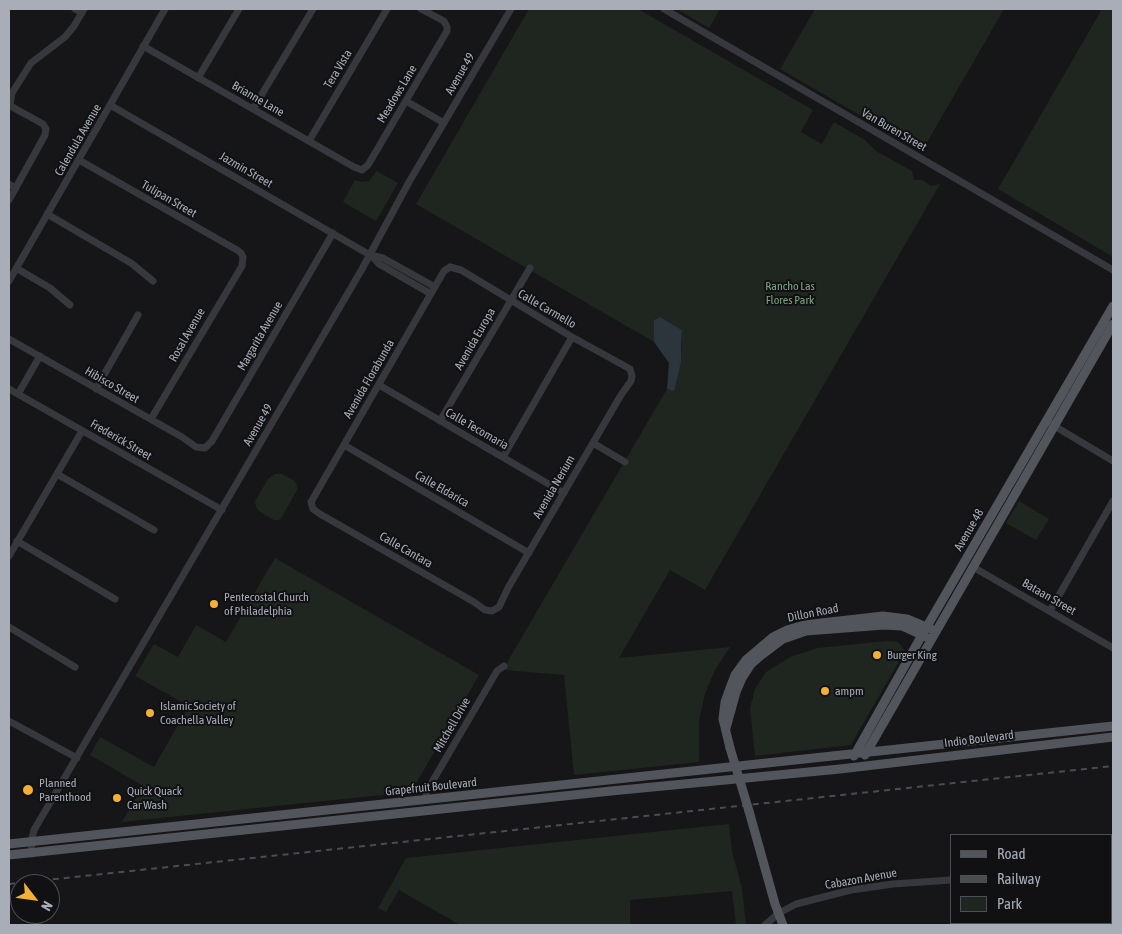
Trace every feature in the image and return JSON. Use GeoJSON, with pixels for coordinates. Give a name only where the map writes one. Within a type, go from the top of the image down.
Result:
{"type":"FeatureCollection","features":[{"type":"Feature","properties":{"kind":"main road","name":"Avenue 48"},"geometry":{"type":"LineString","coordinates":[[859,766],[973,567],[1113,306]]}},
{"type":"Feature","properties":{"kind":"main road","name":"Avenue 48"},"geometry":{"type":"LineString","coordinates":[[848,768],[1002,498],[1051,424],[1113,324]]}},
{"type":"Feature","properties":{"kind":"main road"},"geometry":{"type":"LineString","coordinates":[[973,567],[972,559],[1000,511],[1002,498]]}},
{"type":"Feature","properties":{"kind":"main road","name":"Dillon Road"},"geometry":{"type":"LineString","coordinates":[[784,925],[778,913],[730,748],[726,728],[742,678],[751,664],[783,639],[806,631],[884,625],[936,632]]}},
{"type":"Feature","properties":{"kind":"main road","name":"Dillon Road"},"geometry":{"type":"LineString","coordinates":[[925,631],[931,640]]}},
{"type":"Feature","properties":{"kind":"main road","name":"Indio Boulevard"},"geometry":{"type":"LineString","coordinates":[[856,754],[1113,726]]}},
{"type":"Feature","properties":{"kind":"main road","name":"Indio Boulevard"},"geometry":{"type":"LineString","coordinates":[[848,768],[1113,737]]}},
{"type":"Feature","properties":{"kind":"main road","name":"Grapefruit Boulevard"},"geometry":{"type":"LineString","coordinates":[[9,844],[856,754]]}},
{"type":"Feature","properties":{"kind":"main road","name":"Grapefruit Boulevard"},"geometry":{"type":"LineString","coordinates":[[9,856],[848,768]]}},
{"type":"Feature","properties":{"kind":"main road"},"geometry":{"type":"LineString","coordinates":[[304,824],[324,817],[412,808],[420,806],[427,800]]}},
{"type":"Feature","properties":{"kind":"street"},"geometry":{"type":"LineString","coordinates":[[9,200],[45,135],[46,128],[43,124],[10,105],[12,93],[31,63],[64,37],[74,26],[83,11],[75,9]]}},
{"type":"Feature","properties":{"kind":"street","name":"Calendula Avenue"},"geometry":{"type":"LineString","coordinates":[[9,281],[164,9]]}},
{"type":"Feature","properties":{"kind":"street"},"geometry":{"type":"LineString","coordinates":[[198,78],[239,9]]}},
{"type":"Feature","properties":{"kind":"street"},"geometry":{"type":"LineString","coordinates":[[254,109],[313,9]]}},
{"type":"Feature","properties":{"kind":"street","name":"Tera Vista"},"geometry":{"type":"LineString","coordinates":[[309,141],[387,9]]}},
{"type":"Feature","properties":{"kind":"street","name":"Meadows Lane"},"geometry":{"type":"LineString","coordinates":[[362,170],[368,164],[446,34],[447,27],[444,22],[421,9]]}},
{"type":"Feature","properties":{"kind":"street","name":"Avenue 49"},"geometry":{"type":"LineString","coordinates":[[32,854],[31,842],[35,829],[222,510],[370,254],[409,182],[511,9]]}},
{"type":"Feature","properties":{"kind":"street","name":"Van Buren Street"},"geometry":{"type":"LineString","coordinates":[[664,9],[1113,270]]}},
{"type":"Feature","properties":{"kind":"street","name":"Brianne Lane"},"geometry":{"type":"LineString","coordinates":[[143,46],[362,170]]}},
{"type":"Feature","properties":{"kind":"street"},"geometry":{"type":"LineString","coordinates":[[406,101],[444,123]]}},
{"type":"Feature","properties":{"kind":"street","name":"Jazmin Street"},"geometry":{"type":"LineString","coordinates":[[110,105],[370,254],[384,258],[433,290]]}},
{"type":"Feature","properties":{"kind":"street","name":"Tulipan Street"},"geometry":{"type":"LineString","coordinates":[[79,160],[238,250],[241,253],[243,262]]}},
{"type":"Feature","properties":{"kind":"street"},"geometry":{"type":"LineString","coordinates":[[9,184],[16,188]]}},
{"type":"Feature","properties":{"kind":"street"},"geometry":{"type":"LineString","coordinates":[[47,214],[131,262],[153,281]]}},
{"type":"Feature","properties":{"kind":"street","name":"Margarita Avenue"},"geometry":{"type":"LineString","coordinates":[[205,448],[212,442],[333,233]]}},
{"type":"Feature","properties":{"kind":"street","name":"Rosal Avenue"},"geometry":{"type":"LineString","coordinates":[[151,419],[243,262]]}},
{"type":"Feature","properties":{"kind":"street","name":"Avenida Florabunda"},"geometry":{"type":"LineString","coordinates":[[312,505],[312,498],[444,271],[450,267]]}},
{"type":"Feature","properties":{"kind":"street","name":"Calle Carmello"},"geometry":{"type":"LineString","coordinates":[[450,267],[461,270],[624,365],[632,373]]}},
{"type":"Feature","properties":{"kind":"street"},"geometry":{"type":"LineString","coordinates":[[16,268],[50,288],[70,305]]}},
{"type":"Feature","properties":{"kind":"street","name":"Avenida Europa"},"geometry":{"type":"LineString","coordinates":[[440,421],[530,268]]}},
{"type":"Feature","properties":{"kind":"street"},"geometry":{"type":"LineString","coordinates":[[96,388],[138,314]]}},
{"type":"Feature","properties":{"kind":"street"},"geometry":{"type":"LineString","coordinates":[[503,457],[572,336]]}},
{"type":"Feature","properties":{"kind":"street","name":"Hibisco Street"},"geometry":{"type":"LineString","coordinates":[[9,339],[151,419],[196,447],[205,448]]}},
{"type":"Feature","properties":{"kind":"street"},"geometry":{"type":"LineString","coordinates":[[18,394],[40,356]]}},
{"type":"Feature","properties":{"kind":"street","name":"Avenida Nerium"},"geometry":{"type":"LineString","coordinates":[[492,611],[499,607],[621,395],[632,381],[632,373]]}},
{"type":"Feature","properties":{"kind":"street","name":"Calle Tecomaria"},"geometry":{"type":"LineString","coordinates":[[378,385],[564,493]]}},
{"type":"Feature","properties":{"kind":"street","name":"Frederick Street"},"geometry":{"type":"LineString","coordinates":[[9,389],[222,510]]}},
{"type":"Feature","properties":{"kind":"street"},"geometry":{"type":"LineString","coordinates":[[1051,424],[1113,461]]}},
{"type":"Feature","properties":{"kind":"street"},"geometry":{"type":"LineString","coordinates":[[9,556],[82,431]]}},
{"type":"Feature","properties":{"kind":"street"},"geometry":{"type":"LineString","coordinates":[[593,443],[625,462]]}},
{"type":"Feature","properties":{"kind":"street","name":"Calle Eldarica"},"geometry":{"type":"LineString","coordinates":[[344,445],[529,553]]}},
{"type":"Feature","properties":{"kind":"street"},"geometry":{"type":"LineString","coordinates":[[58,474],[154,530]]}},
{"type":"Feature","properties":{"kind":"street"},"geometry":{"type":"LineString","coordinates":[[1050,611],[1113,501]]}},
{"type":"Feature","properties":{"kind":"street","name":"Calle Cantara"},"geometry":{"type":"LineString","coordinates":[[312,505],[320,514],[485,610],[492,611]]}},
{"type":"Feature","properties":{"kind":"street"},"geometry":{"type":"LineString","coordinates":[[17,541],[115,599]]}},
{"type":"Feature","properties":{"kind":"street","name":"Bataan Street"},"geometry":{"type":"LineString","coordinates":[[973,567],[1113,648]]}},
{"type":"Feature","properties":{"kind":"street"},"geometry":{"type":"LineString","coordinates":[[9,628],[76,667]]}},
{"type":"Feature","properties":{"kind":"street","name":"Mitchell Drive"},"geometry":{"type":"LineString","coordinates":[[427,800],[426,793],[496,671],[504,666]]}},
{"type":"Feature","properties":{"kind":"street"},"geometry":{"type":"LineString","coordinates":[[9,720],[76,758]]}},
{"type":"Feature","properties":{"kind":"street","name":"Cabazon Avenue"},"geometry":{"type":"LineString","coordinates":[[778,913],[796,904],[851,890],[892,884],[950,880]]}},
{"type":"Feature","properties":{"kind":"street"},"geometry":{"type":"LineString","coordinates":[[765,925],[778,913]]}},
{"type":"Feature","properties":{"kind":"green space","name":"Rancho Las Flores Park"},"geometry":{"type":"Polygon","coordinates":[[[529,9],[638,9],[813,110],[801,132],[822,144],[834,122],[865,140],[876,151],[912,171],[914,180],[922,180],[931,186],[940,184],[705,590],[670,570],[619,658],[730,647],[715,670],[705,694],[699,721],[699,762],[574,775],[564,675],[504,670],[667,389],[671,390],[681,362],[682,330],[660,317],[654,320],[654,342],[416,204],[529,9]]]}},
{"type":"Feature","properties":{"kind":"green space"},"geometry":{"type":"Polygon","coordinates":[[[677,9],[720,9],[709,28],[677,9]]]}},
{"type":"Feature","properties":{"kind":"green space"},"geometry":{"type":"Polygon","coordinates":[[[815,9],[1004,9],[922,151],[780,69],[815,9]]]}},
{"type":"Feature","properties":{"kind":"green space"},"geometry":{"type":"Polygon","coordinates":[[[1102,9],[1113,9],[1113,257],[998,189],[1102,9]]]}},
{"type":"Feature","properties":{"kind":"green space"},"geometry":{"type":"Polygon","coordinates":[[[377,171],[398,183],[376,221],[343,202],[355,180],[369,181],[377,171]]]}},
{"type":"Feature","properties":{"kind":"green space"},"geometry":{"type":"Polygon","coordinates":[[[275,474],[282,474],[295,481],[297,486],[297,490],[279,520],[274,520],[259,511],[255,501],[268,479],[275,474]]]}},
{"type":"Feature","properties":{"kind":"green space"},"geometry":{"type":"Polygon","coordinates":[[[1019,501],[1049,519],[1036,540],[1006,523],[1019,501]]]}},
{"type":"Feature","properties":{"kind":"green space"},"geometry":{"type":"Polygon","coordinates":[[[275,558],[479,675],[411,792],[122,822],[143,786],[90,755],[100,737],[154,767],[189,706],[135,676],[154,644],[178,657],[196,625],[226,642],[275,558]]]}},
{"type":"Feature","properties":{"kind":"green space"},"geometry":{"type":"Polygon","coordinates":[[[886,641],[898,642],[905,651],[851,745],[755,756],[750,708],[755,689],[766,672],[790,657],[818,648],[886,641]]]}},
{"type":"Feature","properties":{"kind":"green space"},"geometry":{"type":"Polygon","coordinates":[[[729,824],[732,851],[742,889],[746,925],[736,925],[732,891],[630,900],[630,925],[460,925],[399,890],[386,912],[378,908],[406,858],[729,824]]]}},
{"type":"Feature","properties":{"kind":"shaded area"},"geometry":{"type":"Polygon","coordinates":[[[660,317],[682,330],[681,362],[674,391],[667,389],[669,363],[654,342],[654,320],[660,317]]]}},
{"type":"Feature","properties":{"kind":"railway"},"geometry":{"type":"LineString","coordinates":[[9,884],[1113,766]]}},
{"type":"Feature","properties":{"kind":"place","name":"Pentecostal Church of Philadelphia"},"geometry":{"type":"Point","coordinates":[214,604]}},
{"type":"Feature","properties":{"kind":"place","name":"Burger King"},"geometry":{"type":"Point","coordinates":[877,655]}},
{"type":"Feature","properties":{"kind":"place","name":"ampm"},"geometry":{"type":"Point","coordinates":[825,691]}},
{"type":"Feature","properties":{"kind":"place","name":"Islamic Society of Coachella Valley"},"geometry":{"type":"Point","coordinates":[150,713]}},
{"type":"Feature","properties":{"kind":"place","name":"Planned Parenthood"},"geometry":{"type":"Point","coordinates":[28,790]}},
{"type":"Feature","properties":{"kind":"place","name":"Quick Quack Car Wash"},"geometry":{"type":"Point","coordinates":[117,798]}}]}
